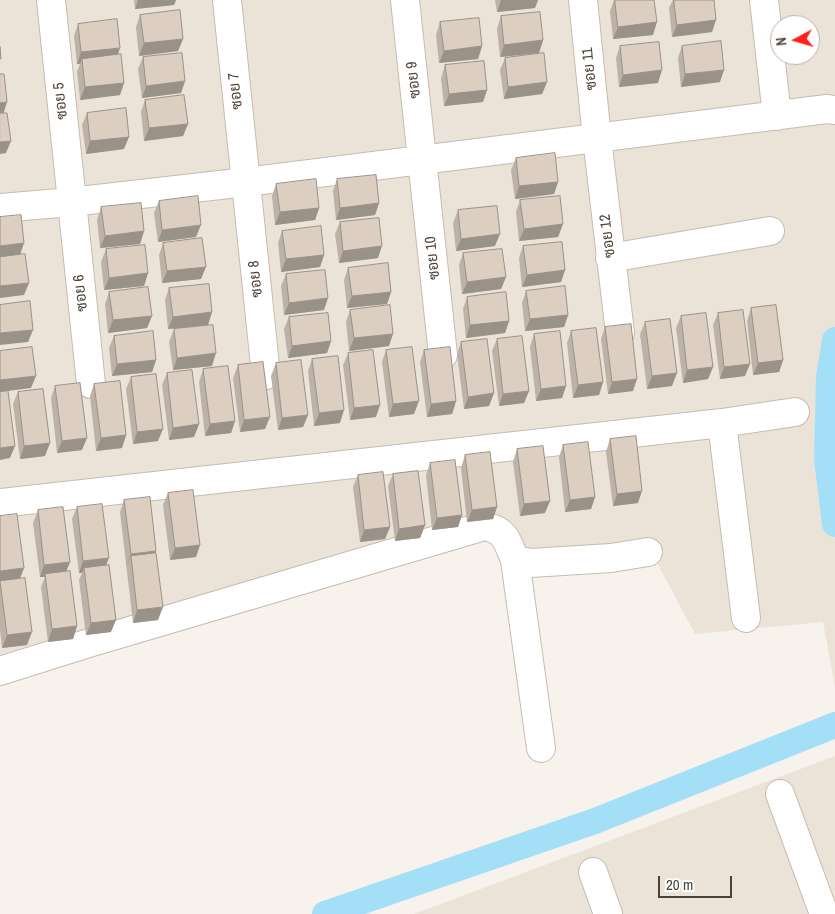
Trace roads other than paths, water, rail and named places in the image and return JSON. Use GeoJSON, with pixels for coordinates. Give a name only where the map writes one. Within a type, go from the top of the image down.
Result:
{"type":"FeatureCollection","features":[{"type":"Feature","properties":{"kind":"street","name":"ซอย 5"},"geometry":{"type":"LineString","coordinates":[[51,0],[71,202]]}},
{"type":"Feature","properties":{"kind":"street","name":"ซอย 7"},"geometry":{"type":"LineString","coordinates":[[227,0],[246,182]]}},
{"type":"Feature","properties":{"kind":"street","name":"ซอย 9"},"geometry":{"type":"LineString","coordinates":[[406,0],[423,161]]}},
{"type":"Feature","properties":{"kind":"street","name":"ซอย 11"},"geometry":{"type":"LineString","coordinates":[[583,0],[597,138]]}},
{"type":"Feature","properties":{"kind":"street"},"geometry":{"type":"LineString","coordinates":[[764,0],[777,116]]}},
{"type":"Feature","properties":{"kind":"street"},"geometry":{"type":"LineString","coordinates":[[0,208],[71,202],[423,161],[831,109]]}},
{"type":"Feature","properties":{"kind":"street","name":"ซอย 12"},"geometry":{"type":"LineString","coordinates":[[597,138],[620,334]]}},
{"type":"Feature","properties":{"kind":"street","name":"ซอย 10"},"geometry":{"type":"LineString","coordinates":[[423,161],[443,355]]}},
{"type":"Feature","properties":{"kind":"street","name":"ซอย 8"},"geometry":{"type":"LineString","coordinates":[[246,182],[266,375]]}},
{"type":"Feature","properties":{"kind":"street","name":"ซอย 6"},"geometry":{"type":"LineString","coordinates":[[71,202],[90,384]]}},
{"type":"Feature","properties":{"kind":"street"},"geometry":{"type":"LineString","coordinates":[[610,258],[770,232]]}},
{"type":"Feature","properties":{"kind":"street"},"geometry":{"type":"LineString","coordinates":[[0,503],[722,423],[795,412]]}},
{"type":"Feature","properties":{"kind":"street"},"geometry":{"type":"LineString","coordinates":[[722,423],[746,618]]}},
{"type":"Feature","properties":{"kind":"street"},"geometry":{"type":"LineString","coordinates":[[0,671],[484,526],[495,528],[506,538],[515,560],[541,748]]}},
{"type":"Feature","properties":{"kind":"street"},"geometry":{"type":"LineString","coordinates":[[515,560],[531,563],[611,558],[648,552]]}},
{"type":"Feature","properties":{"kind":"street"},"geometry":{"type":"LineString","coordinates":[[780,794],[824,914]]}},
{"type":"Feature","properties":{"kind":"street"},"geometry":{"type":"LineString","coordinates":[[594,872],[608,914]]}},
{"type":"Feature","properties":{"kind":"waterway"},"geometry":{"type":"LineString","coordinates":[[835,340],[829,377],[827,459],[835,524]]}},
{"type":"Feature","properties":{"kind":"waterway"},"geometry":{"type":"LineString","coordinates":[[325,914],[595,821],[835,725]]}}]}
